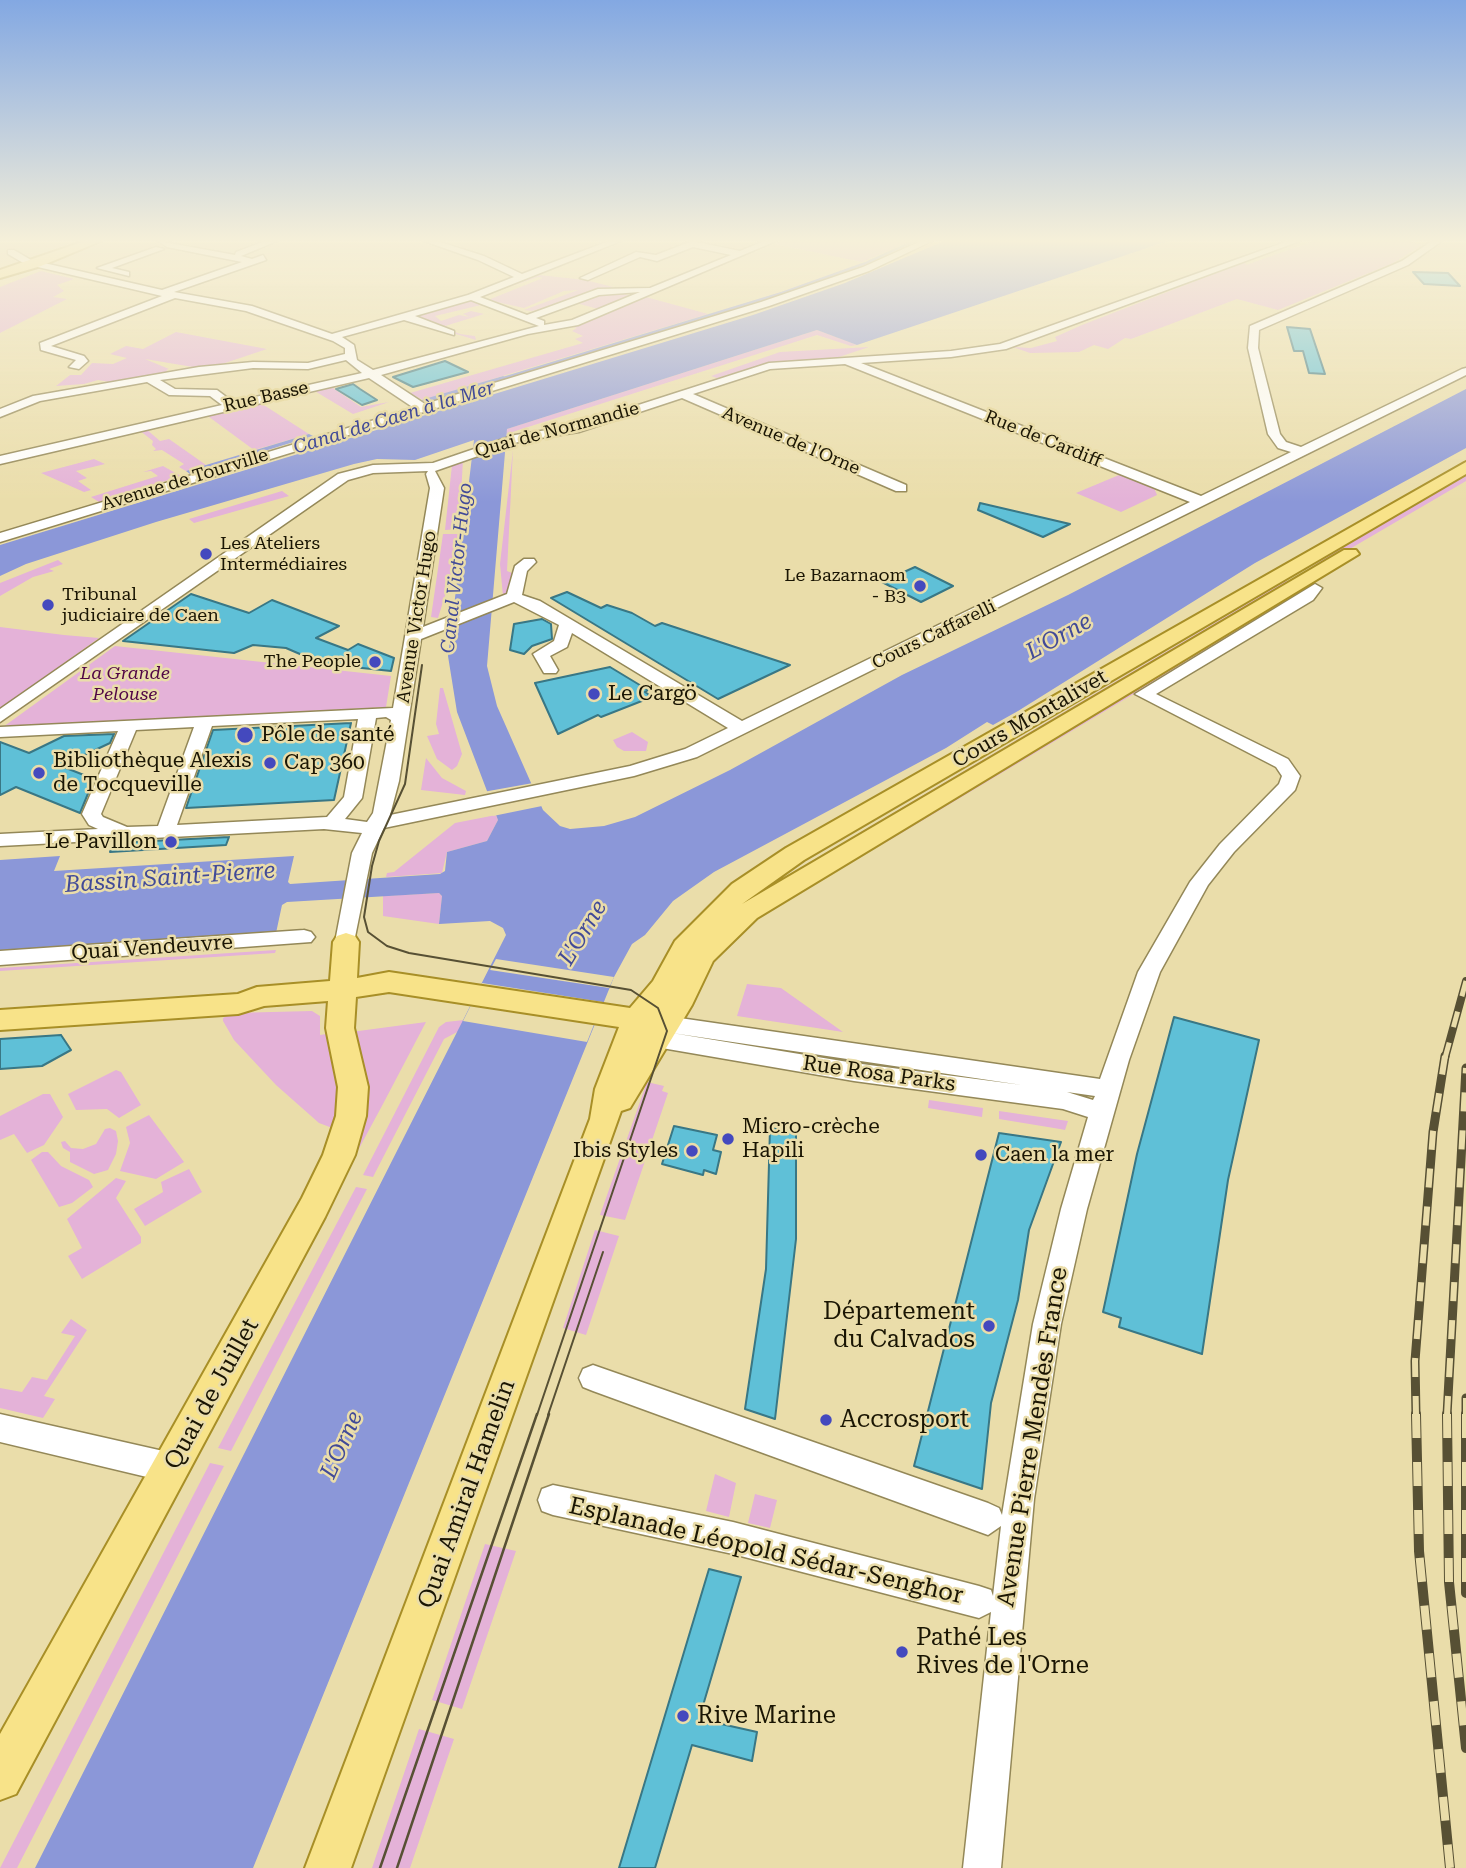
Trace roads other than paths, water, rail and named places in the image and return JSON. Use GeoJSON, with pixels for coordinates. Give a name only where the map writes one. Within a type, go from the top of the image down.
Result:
{"type":"FeatureCollection","features":[{"type":"Feature","properties":{"kind":"main road","name":"Cours Montalivet"},"geometry":{"type":"LineString","coordinates":[[647,1029],[684,947],[726,903],[758,878],[1466,467]]}},
{"type":"Feature","properties":{"kind":"main road","name":"Cours Montalivet"},"geometry":{"type":"LineString","coordinates":[[647,1029],[678,1005],[702,956],[748,912],[1466,485]]}},
{"type":"Feature","properties":{"kind":"main road","name":"Avenue Victor Hugo"},"geometry":{"type":"LineString","coordinates":[[342,990],[346,942]]}},
{"type":"Feature","properties":{"kind":"main road"},"geometry":{"type":"LineString","coordinates":[[0,1020],[342,990],[361,997],[473,1001],[647,1029]]}},
{"type":"Feature","properties":{"kind":"main road","name":"Quai de Juillet"},"geometry":{"type":"LineString","coordinates":[[0,1778],[172,1468],[314,1207],[339,1155],[351,1116],[354,1087],[340,1028],[342,990]]}},
{"type":"Feature","properties":{"kind":"main road"},"geometry":{"type":"LineString","coordinates":[[0,1010],[246,998]]}},
{"type":"Feature","properties":{"kind":"main road","name":"Quai Amiral Hamelin"},"geometry":{"type":"LineString","coordinates":[[328,1868],[605,1119],[647,1029]]}},
{"type":"Feature","properties":{"kind":"street"},"geometry":{"type":"LineString","coordinates":[[75,367],[82,361],[80,358],[45,348],[44,345],[89,328]]}},
{"type":"Feature","properties":{"kind":"street"},"geometry":{"type":"LineString","coordinates":[[306,328],[347,344],[351,351],[349,356]]}},
{"type":"Feature","properties":{"kind":"street"},"geometry":{"type":"LineString","coordinates":[[332,337],[362,328]]}},
{"type":"Feature","properties":{"kind":"street"},"geometry":{"type":"LineString","coordinates":[[437,328],[484,344]]}},
{"type":"Feature","properties":{"kind":"street","name":"Rue Basse"},"geometry":{"type":"LineString","coordinates":[[0,460],[370,374],[484,344],[519,328]]}},
{"type":"Feature","properties":{"kind":"street","name":"Avenue de Tourville"},"geometry":{"type":"LineString","coordinates":[[0,538],[684,328]]}},
{"type":"Feature","properties":{"kind":"street","name":"Quai de Normandie"},"geometry":{"type":"LineString","coordinates":[[433,471],[504,443],[585,426],[769,366],[984,350],[1018,342],[1056,328]]}},
{"type":"Feature","properties":{"kind":"street"},"geometry":{"type":"LineString","coordinates":[[1254,328],[1253,348],[1274,434],[1282,445],[1303,453]]}},
{"type":"Feature","properties":{"kind":"street"},"geometry":{"type":"LineString","coordinates":[[349,356],[370,374],[422,408]]}},
{"type":"Feature","properties":{"kind":"street"},"geometry":{"type":"LineString","coordinates":[[0,413],[39,396],[216,367],[308,366],[349,356]]}},
{"type":"Feature","properties":{"kind":"street"},"geometry":{"type":"LineString","coordinates":[[883,376],[870,364],[886,358]]}},
{"type":"Feature","properties":{"kind":"street","name":"Rue de Cardiff"},"geometry":{"type":"LineString","coordinates":[[844,360],[1203,502]]}},
{"type":"Feature","properties":{"kind":"street","name":"Cours Caffarelli"},"geometry":{"type":"LineString","coordinates":[[0,840],[332,823],[374,826],[667,761],[742,729],[1466,371]]}},
{"type":"Feature","properties":{"kind":"street"},"geometry":{"type":"LineString","coordinates":[[150,379],[173,393],[213,392],[229,405]]}},
{"type":"Feature","properties":{"kind":"street","name":"Avenue de l'Orne"},"geometry":{"type":"LineString","coordinates":[[682,394],[901,488]]}},
{"type":"Feature","properties":{"kind":"street"},"geometry":{"type":"LineString","coordinates":[[0,717],[334,483],[364,470],[417,469],[416,472],[420,475],[433,471]]}},
{"type":"Feature","properties":{"kind":"street","name":"Avenue Victor Hugo"},"geometry":{"type":"LineString","coordinates":[[346,942],[364,846],[386,800],[395,715],[413,636],[437,488],[433,471]]}},
{"type":"Feature","properties":{"kind":"street"},"geometry":{"type":"LineString","coordinates":[[514,597],[520,569],[529,562]]}},
{"type":"Feature","properties":{"kind":"street","name":"Avenue Pierre Mendès France"},"geometry":{"type":"LineString","coordinates":[[982,1868],[1002,1647],[1032,1412],[1055,1279],[1105,1101],[1144,985],[1182,911],[1227,848],[1288,786],[1291,776],[1282,763],[1143,694],[1308,597],[1315,588]]}},
{"type":"Feature","properties":{"kind":"street"},"geometry":{"type":"LineString","coordinates":[[413,636],[514,597],[528,600],[742,729]]}},
{"type":"Feature","properties":{"kind":"street"},"geometry":{"type":"LineString","coordinates":[[550,670],[541,654],[561,643],[567,623]]}},
{"type":"Feature","properties":{"kind":"street"},"geometry":{"type":"LineString","coordinates":[[332,823],[354,798],[368,713]]}},
{"type":"Feature","properties":{"kind":"street"},"geometry":{"type":"LineString","coordinates":[[0,732],[368,713],[395,715]]}},
{"type":"Feature","properties":{"kind":"street"},"geometry":{"type":"LineString","coordinates":[[166,830],[205,721]]}},
{"type":"Feature","properties":{"kind":"street"},"geometry":{"type":"LineString","coordinates":[[124,832],[96,821],[91,814],[129,726]]}},
{"type":"Feature","properties":{"kind":"street","name":"Quai Vendeuvre"},"geometry":{"type":"LineString","coordinates":[[0,958],[304,937]]}},
{"type":"Feature","properties":{"kind":"street","name":"Rue Rosa Parks"},"geometry":{"type":"LineString","coordinates":[[647,1029],[854,1072],[902,1076],[1063,1100],[1105,1101]]}},
{"type":"Feature","properties":{"kind":"street"},"geometry":{"type":"LineString","coordinates":[[593,1378],[988,1519]]}},
{"type":"Feature","properties":{"kind":"street"},"geometry":{"type":"LineString","coordinates":[[0,1428],[172,1468]]}},
{"type":"Feature","properties":{"kind":"street","name":"Esplanade Léopold Sédar-Senghor"},"geometry":{"type":"LineString","coordinates":[[553,1500],[733,1538],[979,1602]]}},
{"type":"Feature","properties":{"kind":"water"},"geometry":{"type":"Polygon","coordinates":[[[710,328],[907,328],[857,345],[817,330],[507,429],[487,666],[497,706],[543,810],[560,826],[570,829],[604,826],[635,817],[730,770],[902,675],[1068,595],[1466,389],[1466,448],[1255,563],[1018,711],[993,725],[987,722],[946,748],[714,872],[673,901],[645,935],[632,944],[614,977],[253,1868],[35,1868],[506,935],[503,928],[490,921],[439,924],[442,896],[439,893],[287,902],[282,905],[276,933],[0,951],[0,860],[60,856],[54,871],[294,856],[288,882],[290,884],[440,874],[445,871],[447,852],[487,841],[498,820],[457,712],[448,656],[474,440],[415,460],[377,459],[354,464],[156,522],[26,564],[0,576],[0,545],[710,328]]]}},
{"type":"Feature","properties":{"kind":"water"},"geometry":{"type":"Polygon","coordinates":[[[309,434],[313,436],[190,474],[186,471],[309,434]]]}},
{"type":"Feature","properties":{"kind":"waterway","name":"Canal de Caen à la Mer"},"geometry":{"type":"LineString","coordinates":[[497,380],[667,328]]}},
{"type":"Feature","properties":{"kind":"waterway","name":"Canal de Caen à la Mer"},"geometry":{"type":"LineString","coordinates":[[424,401],[503,378]]}},
{"type":"Feature","properties":{"kind":"tram line"},"geometry":{"type":"LineString","coordinates":[[422,665],[405,784],[379,841],[372,866],[364,917],[368,932],[387,946],[409,953],[631,990],[658,1008],[667,1031],[537,1415]]}},
{"type":"Feature","properties":{"kind":"tram line"},"geometry":{"type":"LineString","coordinates":[[548,1415],[603,1252]]}},
{"type":"Feature","properties":{"kind":"tram line"},"geometry":{"type":"LineString","coordinates":[[380,1868],[537,1414]]}},
{"type":"Feature","properties":{"kind":"tram line"},"geometry":{"type":"LineString","coordinates":[[397,1868],[549,1414]]}},
{"type":"Feature","properties":{"kind":"railway"},"geometry":{"type":"LineString","coordinates":[[1445,1058],[1466,981]]}},
{"type":"Feature","properties":{"kind":"railway"},"geometry":{"type":"LineString","coordinates":[[1416,1415],[1415,1361],[1433,1132],[1445,1056]]}},
{"type":"Feature","properties":{"kind":"railway"},"geometry":{"type":"LineString","coordinates":[[1447,1415],[1466,1068]]}},
{"type":"Feature","properties":{"kind":"railway"},"geometry":{"type":"LineString","coordinates":[[1466,1398],[1466,1593]]}},
{"type":"Feature","properties":{"kind":"railway"},"geometry":{"type":"LineString","coordinates":[[1416,1414],[1419,1551],[1450,1868]]}},
{"type":"Feature","properties":{"kind":"railway"},"geometry":{"type":"LineString","coordinates":[[1447,1415],[1449,1582],[1466,1748]]}},
{"type":"Feature","properties":{"kind":"place","name":"Les Ateliers Intermédiaires"},"geometry":{"type":"Point","coordinates":[206,554]}},
{"type":"Feature","properties":{"kind":"place","name":"Le Bazarnaom - B3"},"geometry":{"type":"Point","coordinates":[920,586]}},
{"type":"Feature","properties":{"kind":"place","name":"Tribunal judiciaire de Caen"},"geometry":{"type":"Point","coordinates":[48,605]}},
{"type":"Feature","properties":{"kind":"place","name":"The People"},"geometry":{"type":"Point","coordinates":[375,662]}},
{"type":"Feature","properties":{"kind":"place","name":"Le Cargö"},"geometry":{"type":"Point","coordinates":[594,694]}},
{"type":"Feature","properties":{"kind":"place","name":"Pôle de santé"},"geometry":{"type":"Point","coordinates":[245,735]}},
{"type":"Feature","properties":{"kind":"place","name":"Cap 360"},"geometry":{"type":"Point","coordinates":[270,763]}},
{"type":"Feature","properties":{"kind":"place","name":"Bibliothèque Alexis de Tocqueville"},"geometry":{"type":"Point","coordinates":[39,773]}},
{"type":"Feature","properties":{"kind":"place","name":"Le Pavillon"},"geometry":{"type":"Point","coordinates":[171,842]}},
{"type":"Feature","properties":{"kind":"place","name":"Micro-crèche Hapili"},"geometry":{"type":"Point","coordinates":[728,1139]}},
{"type":"Feature","properties":{"kind":"place","name":"Ibis Styles"},"geometry":{"type":"Point","coordinates":[692,1151]}},
{"type":"Feature","properties":{"kind":"place","name":"Caen la mer"},"geometry":{"type":"Point","coordinates":[981,1155]}},
{"type":"Feature","properties":{"kind":"place","name":"Département du Calvados"},"geometry":{"type":"Point","coordinates":[989,1326]}},
{"type":"Feature","properties":{"kind":"place","name":"Accrosport"},"geometry":{"type":"Point","coordinates":[826,1420]}},
{"type":"Feature","properties":{"kind":"place","name":"Pathé Les Rives de l'Orne"},"geometry":{"type":"Point","coordinates":[902,1652]}},
{"type":"Feature","properties":{"kind":"place","name":"Rive Marine"},"geometry":{"type":"Point","coordinates":[683,1716]}},
{"type":"Feature","properties":{"kind":"water label","name":"Canal Victor-Hugo"},"geometry":{"type":"Point","coordinates":[457,568]}},
{"type":"Feature","properties":{"kind":"water label","name":"L'Orne"},"geometry":{"type":"Point","coordinates":[1059,637]}},
{"type":"Feature","properties":{"kind":"water label","name":"Bassin Saint-Pierre"},"geometry":{"type":"Point","coordinates":[170,878]}},
{"type":"Feature","properties":{"kind":"water label","name":"L'Orne"},"geometry":{"type":"Point","coordinates":[583,933]}},
{"type":"Feature","properties":{"kind":"water label","name":"L'Orne"},"geometry":{"type":"Point","coordinates":[342,1445]}},
{"type":"Feature","properties":{"kind":"park label","name":"La Grande Pelouse"},"geometry":{"type":"Point","coordinates":[125,684]}}]}
